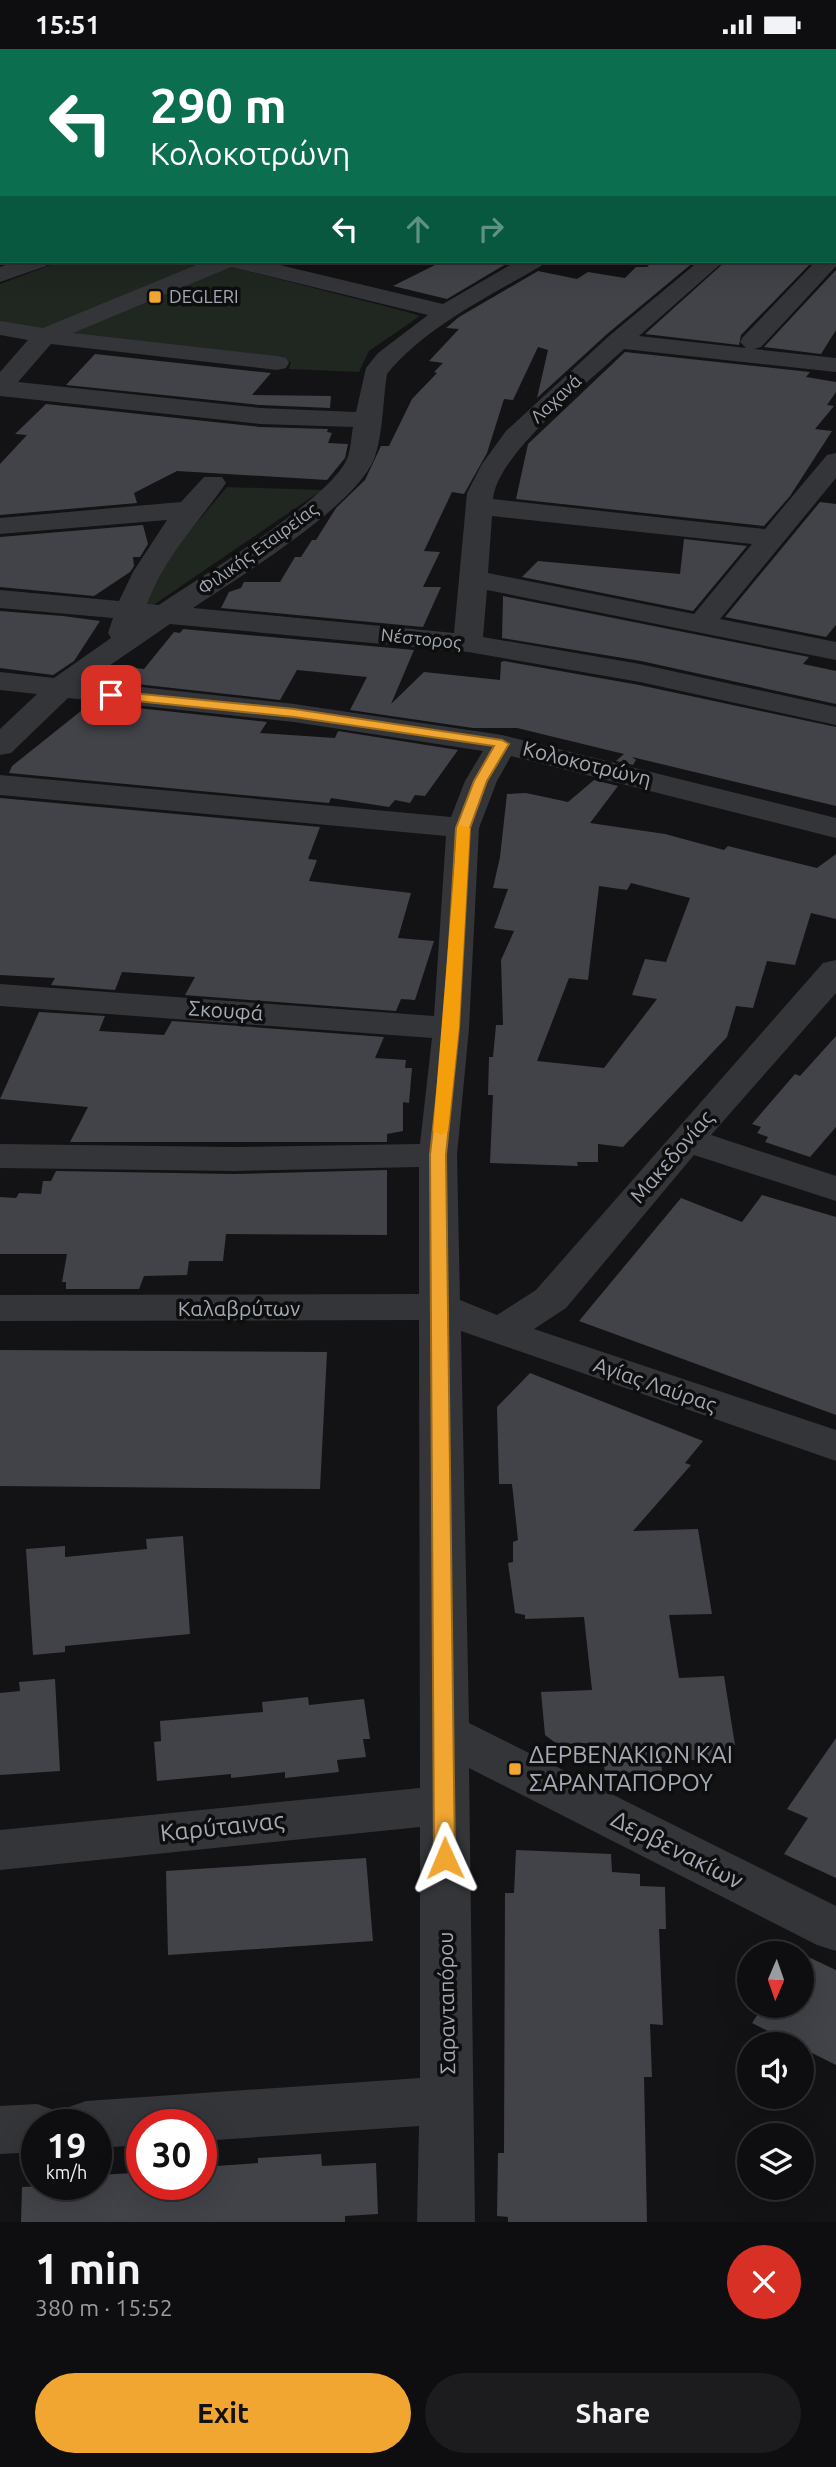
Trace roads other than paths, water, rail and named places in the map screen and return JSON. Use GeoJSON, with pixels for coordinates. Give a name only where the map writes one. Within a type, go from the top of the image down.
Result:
{"type":"FeatureCollection","features":[{"type":"Feature","properties":{"kind":"street"},"geometry":{"type":"LineString","coordinates":[[0,275],[33,263]]}},
{"type":"Feature","properties":{"kind":"street"},"geometry":{"type":"LineString","coordinates":[[0,387],[46,336],[220,263]]}},
{"type":"Feature","properties":{"kind":"street"},"geometry":{"type":"LineString","coordinates":[[244,263],[446,312]]}},
{"type":"Feature","properties":{"kind":"street","name":"Φιλικής Εταιρείας"},"geometry":{"type":"LineString","coordinates":[[0,746],[57,689],[309,515],[351,474],[361,458],[365,420],[375,373],[411,336],[530,263]]}},
{"type":"Feature","properties":{"kind":"street","name":"Λαχανά"},"geometry":{"type":"LineString","coordinates":[[473,579],[480,493],[495,464],[515,437],[618,341],[711,263]]}},
{"type":"Feature","properties":{"kind":"street"},"geometry":{"type":"LineString","coordinates":[[751,342],[826,263]]}},
{"type":"Feature","properties":{"kind":"street"},"geometry":{"type":"LineString","coordinates":[[0,328],[46,336],[277,363]]}},
{"type":"Feature","properties":{"kind":"street"},"geometry":{"type":"LineString","coordinates":[[618,341],[836,365]]}},
{"type":"Feature","properties":{"kind":"street"},"geometry":{"type":"LineString","coordinates":[[0,387],[260,416],[365,420]]}},
{"type":"Feature","properties":{"kind":"street"},"geometry":{"type":"LineString","coordinates":[[702,622],[836,461]]}},
{"type":"Feature","properties":{"kind":"street"},"geometry":{"type":"LineString","coordinates":[[120,646],[128,610],[155,558],[188,510],[213,483]]}},
{"type":"Feature","properties":{"kind":"street"},"geometry":{"type":"LineString","coordinates":[[479,506],[772,538]]}},
{"type":"Feature","properties":{"kind":"street"},"geometry":{"type":"LineString","coordinates":[[0,526],[188,510]]}},
{"type":"Feature","properties":{"kind":"street"},"geometry":{"type":"LineString","coordinates":[[468,643],[473,579],[836,650]]}},
{"type":"Feature","properties":{"kind":"street","name":"Νέστορος"},"geometry":{"type":"LineString","coordinates":[[0,599],[468,643],[640,673],[836,716]]}},
{"type":"Feature","properties":{"kind":"street","name":"Κολοκοτρώνη"},"geometry":{"type":"LineString","coordinates":[[0,681],[294,713],[497,753],[836,828]]}},
{"type":"Feature","properties":{"kind":"street","name":"Κολοκοτρώνη"},"geometry":{"type":"LineString","coordinates":[[497,753],[565,785],[836,853]]}},
{"type":"Feature","properties":{"kind":"street","name":"Σαρανταπόρου"},"geometry":{"type":"LineString","coordinates":[[446,2222],[448,2100],[443,1390],[471,1320],[438,1155],[451,1028],[463,828],[497,753]]}},
{"type":"Feature","properties":{"kind":"street"},"geometry":{"type":"LineString","coordinates":[[0,785],[463,828]]}},
{"type":"Feature","properties":{"kind":"street","name":"Μακεδονίας"},"geometry":{"type":"LineString","coordinates":[[471,1320],[551,1299],[686,1140],[818,1014],[836,971]]}},
{"type":"Feature","properties":{"kind":"street","name":"Σκουφά"},"geometry":{"type":"LineString","coordinates":[[0,995],[451,1028]]}},
{"type":"Feature","properties":{"kind":"street"},"geometry":{"type":"LineString","coordinates":[[686,1140],[836,1189]]}},
{"type":"Feature","properties":{"kind":"street"},"geometry":{"type":"LineString","coordinates":[[0,1156],[206,1159],[438,1155]]}},
{"type":"Feature","properties":{"kind":"street","name":"Καλαβρύτων"},"geometry":{"type":"LineString","coordinates":[[0,1308],[471,1320]]}},
{"type":"Feature","properties":{"kind":"street","name":"Αγίας Λαύρας"},"geometry":{"type":"LineString","coordinates":[[471,1320],[836,1446]]}},
{"type":"Feature","properties":{"kind":"street","name":"Δερβενακίων"},"geometry":{"type":"LineString","coordinates":[[444,1733],[836,1930]]}},
{"type":"Feature","properties":{"kind":"street","name":"Καρύταινας"},"geometry":{"type":"LineString","coordinates":[[0,1850],[444,1805]]}},
{"type":"Feature","properties":{"kind":"street"},"geometry":{"type":"LineString","coordinates":[[112,2123],[448,2100]]}},
{"type":"Feature","properties":{"kind":"street"},"geometry":{"type":"LineString","coordinates":[[0,2130],[21,2129]]}},
{"type":"Feature","properties":{"kind":"place","name":"DEGLERI"},"geometry":{"type":"Point","coordinates":[155,297]}},
{"type":"Feature","properties":{"kind":"place","name":"ΔΕΡΒΕΝΑΚΙΩΝ ΚΑΙ ΣΑΡΑΝΤΑΠΟΡΟΥ"},"geometry":{"type":"Point","coordinates":[515,1769]}}]}
